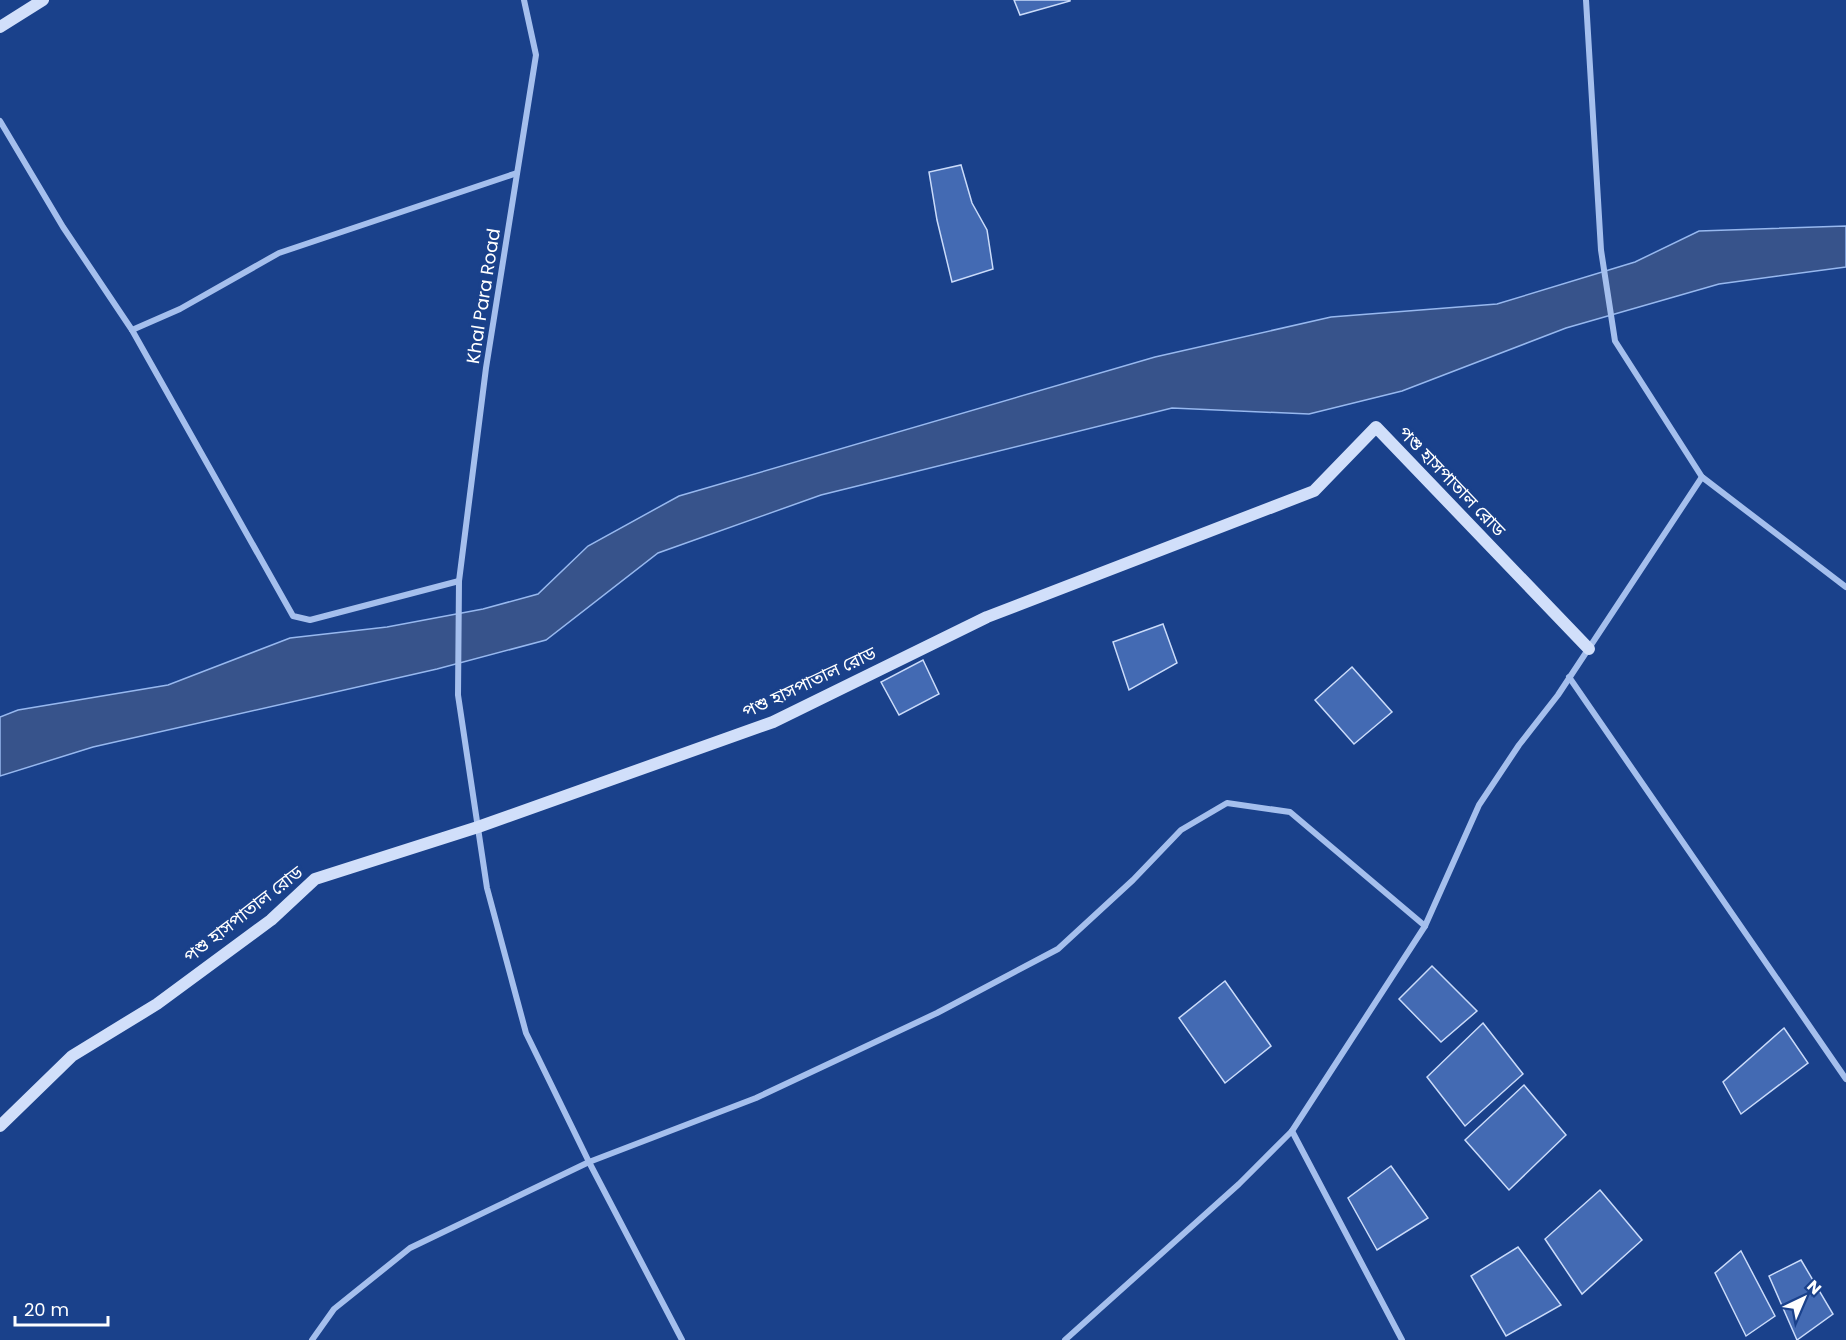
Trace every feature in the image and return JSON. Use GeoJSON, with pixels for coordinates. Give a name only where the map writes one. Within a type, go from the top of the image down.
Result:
{"type":"FeatureCollection","features":[{"type":"Feature","properties":{"kind":"street"},"geometry":{"type":"LineString","coordinates":[[0,27],[43,0]]}},
{"type":"Feature","properties":{"kind":"street","name":"Khal Para Road"},"geometry":{"type":"LineString","coordinates":[[524,0],[536,55],[486,368],[459,581],[458,695],[487,888],[526,1033],[589,1161],[682,1340]]}},
{"type":"Feature","properties":{"kind":"street"},"geometry":{"type":"LineString","coordinates":[[1586,0],[1601,250],[1615,341],[1702,477],[1846,588]]}},
{"type":"Feature","properties":{"kind":"street"},"geometry":{"type":"LineString","coordinates":[[0,120],[63,227],[132,330],[293,616],[310,620],[459,581]]}},
{"type":"Feature","properties":{"kind":"street"},"geometry":{"type":"LineString","coordinates":[[132,330],[180,309],[279,253],[517,173]]}},
{"type":"Feature","properties":{"kind":"street","name":"পশু হাসপাতাল রোড"},"geometry":{"type":"LineString","coordinates":[[0,1126],[72,1056],[157,1004],[271,920],[315,879],[478,827],[772,722],[987,617],[1314,491],[1376,427],[1588,649]]}},
{"type":"Feature","properties":{"kind":"street"},"geometry":{"type":"LineString","coordinates":[[1065,1340],[1239,1184],[1292,1131],[1425,926],[1479,805],[1569,677],[1702,477]]}},
{"type":"Feature","properties":{"kind":"street"},"geometry":{"type":"LineString","coordinates":[[1569,677],[1846,1079]]}},
{"type":"Feature","properties":{"kind":"street"},"geometry":{"type":"LineString","coordinates":[[312,1340],[334,1309],[410,1248],[589,1161],[756,1098],[937,1013],[1058,949],[1133,880],[1181,830],[1227,803],[1290,812],[1425,926]]}},
{"type":"Feature","properties":{"kind":"street"},"geometry":{"type":"LineString","coordinates":[[1292,1131],[1402,1340]]}},
{"type":"Feature","properties":{"kind":"water"},"geometry":{"type":"Polygon","coordinates":[[[1846,226],[1846,267],[1719,284],[1566,328],[1402,391],[1309,414],[1172,408],[821,495],[658,553],[546,640],[437,669],[93,747],[0,776],[0,717],[18,710],[168,685],[290,638],[387,627],[483,609],[538,594],[588,546],[679,496],[1155,357],[1331,317],[1497,304],[1635,262],[1699,231],[1846,226]]]}},
{"type":"Feature","properties":{"kind":"building"},"geometry":{"type":"Polygon","coordinates":[[[1014,0],[1070,0],[1070,1],[1020,15],[1014,0]]]}},
{"type":"Feature","properties":{"kind":"building"},"geometry":{"type":"Polygon","coordinates":[[[961,165],[972,203],[987,230],[993,269],[952,282],[937,220],[929,172],[961,165]]]}},
{"type":"Feature","properties":{"kind":"building"},"geometry":{"type":"Polygon","coordinates":[[[1163,624],[1177,663],[1129,690],[1113,642],[1163,624]]]}},
{"type":"Feature","properties":{"kind":"building"},"geometry":{"type":"Polygon","coordinates":[[[923,660],[939,694],[899,715],[881,682],[923,660]]]}},
{"type":"Feature","properties":{"kind":"building"},"geometry":{"type":"Polygon","coordinates":[[[1352,667],[1392,712],[1354,744],[1315,700],[1352,667]]]}},
{"type":"Feature","properties":{"kind":"building"},"geometry":{"type":"Polygon","coordinates":[[[1432,966],[1477,1011],[1441,1042],[1399,999],[1432,966]]]}},
{"type":"Feature","properties":{"kind":"building"},"geometry":{"type":"Polygon","coordinates":[[[1225,981],[1271,1046],[1225,1083],[1179,1018],[1225,981]]]}},
{"type":"Feature","properties":{"kind":"building"},"geometry":{"type":"Polygon","coordinates":[[[1483,1023],[1523,1074],[1465,1126],[1427,1077],[1483,1023]]]}},
{"type":"Feature","properties":{"kind":"building"},"geometry":{"type":"Polygon","coordinates":[[[1784,1028],[1808,1063],[1741,1114],[1723,1082],[1784,1028]]]}},
{"type":"Feature","properties":{"kind":"building"},"geometry":{"type":"Polygon","coordinates":[[[1524,1085],[1566,1135],[1509,1190],[1465,1140],[1524,1085]]]}},
{"type":"Feature","properties":{"kind":"building"},"geometry":{"type":"Polygon","coordinates":[[[1391,1166],[1428,1218],[1377,1250],[1348,1198],[1391,1166]]]}},
{"type":"Feature","properties":{"kind":"building"},"geometry":{"type":"Polygon","coordinates":[[[1600,1190],[1642,1240],[1582,1294],[1545,1239],[1600,1190]]]}},
{"type":"Feature","properties":{"kind":"building"},"geometry":{"type":"Polygon","coordinates":[[[1518,1247],[1561,1305],[1506,1336],[1471,1276],[1518,1247]]]}},
{"type":"Feature","properties":{"kind":"building"},"geometry":{"type":"Polygon","coordinates":[[[1741,1251],[1775,1316],[1746,1336],[1715,1273],[1741,1251]]]}},
{"type":"Feature","properties":{"kind":"building"},"geometry":{"type":"Polygon","coordinates":[[[1801,1260],[1833,1314],[1797,1340],[1769,1276],[1801,1260]]]}}]}
